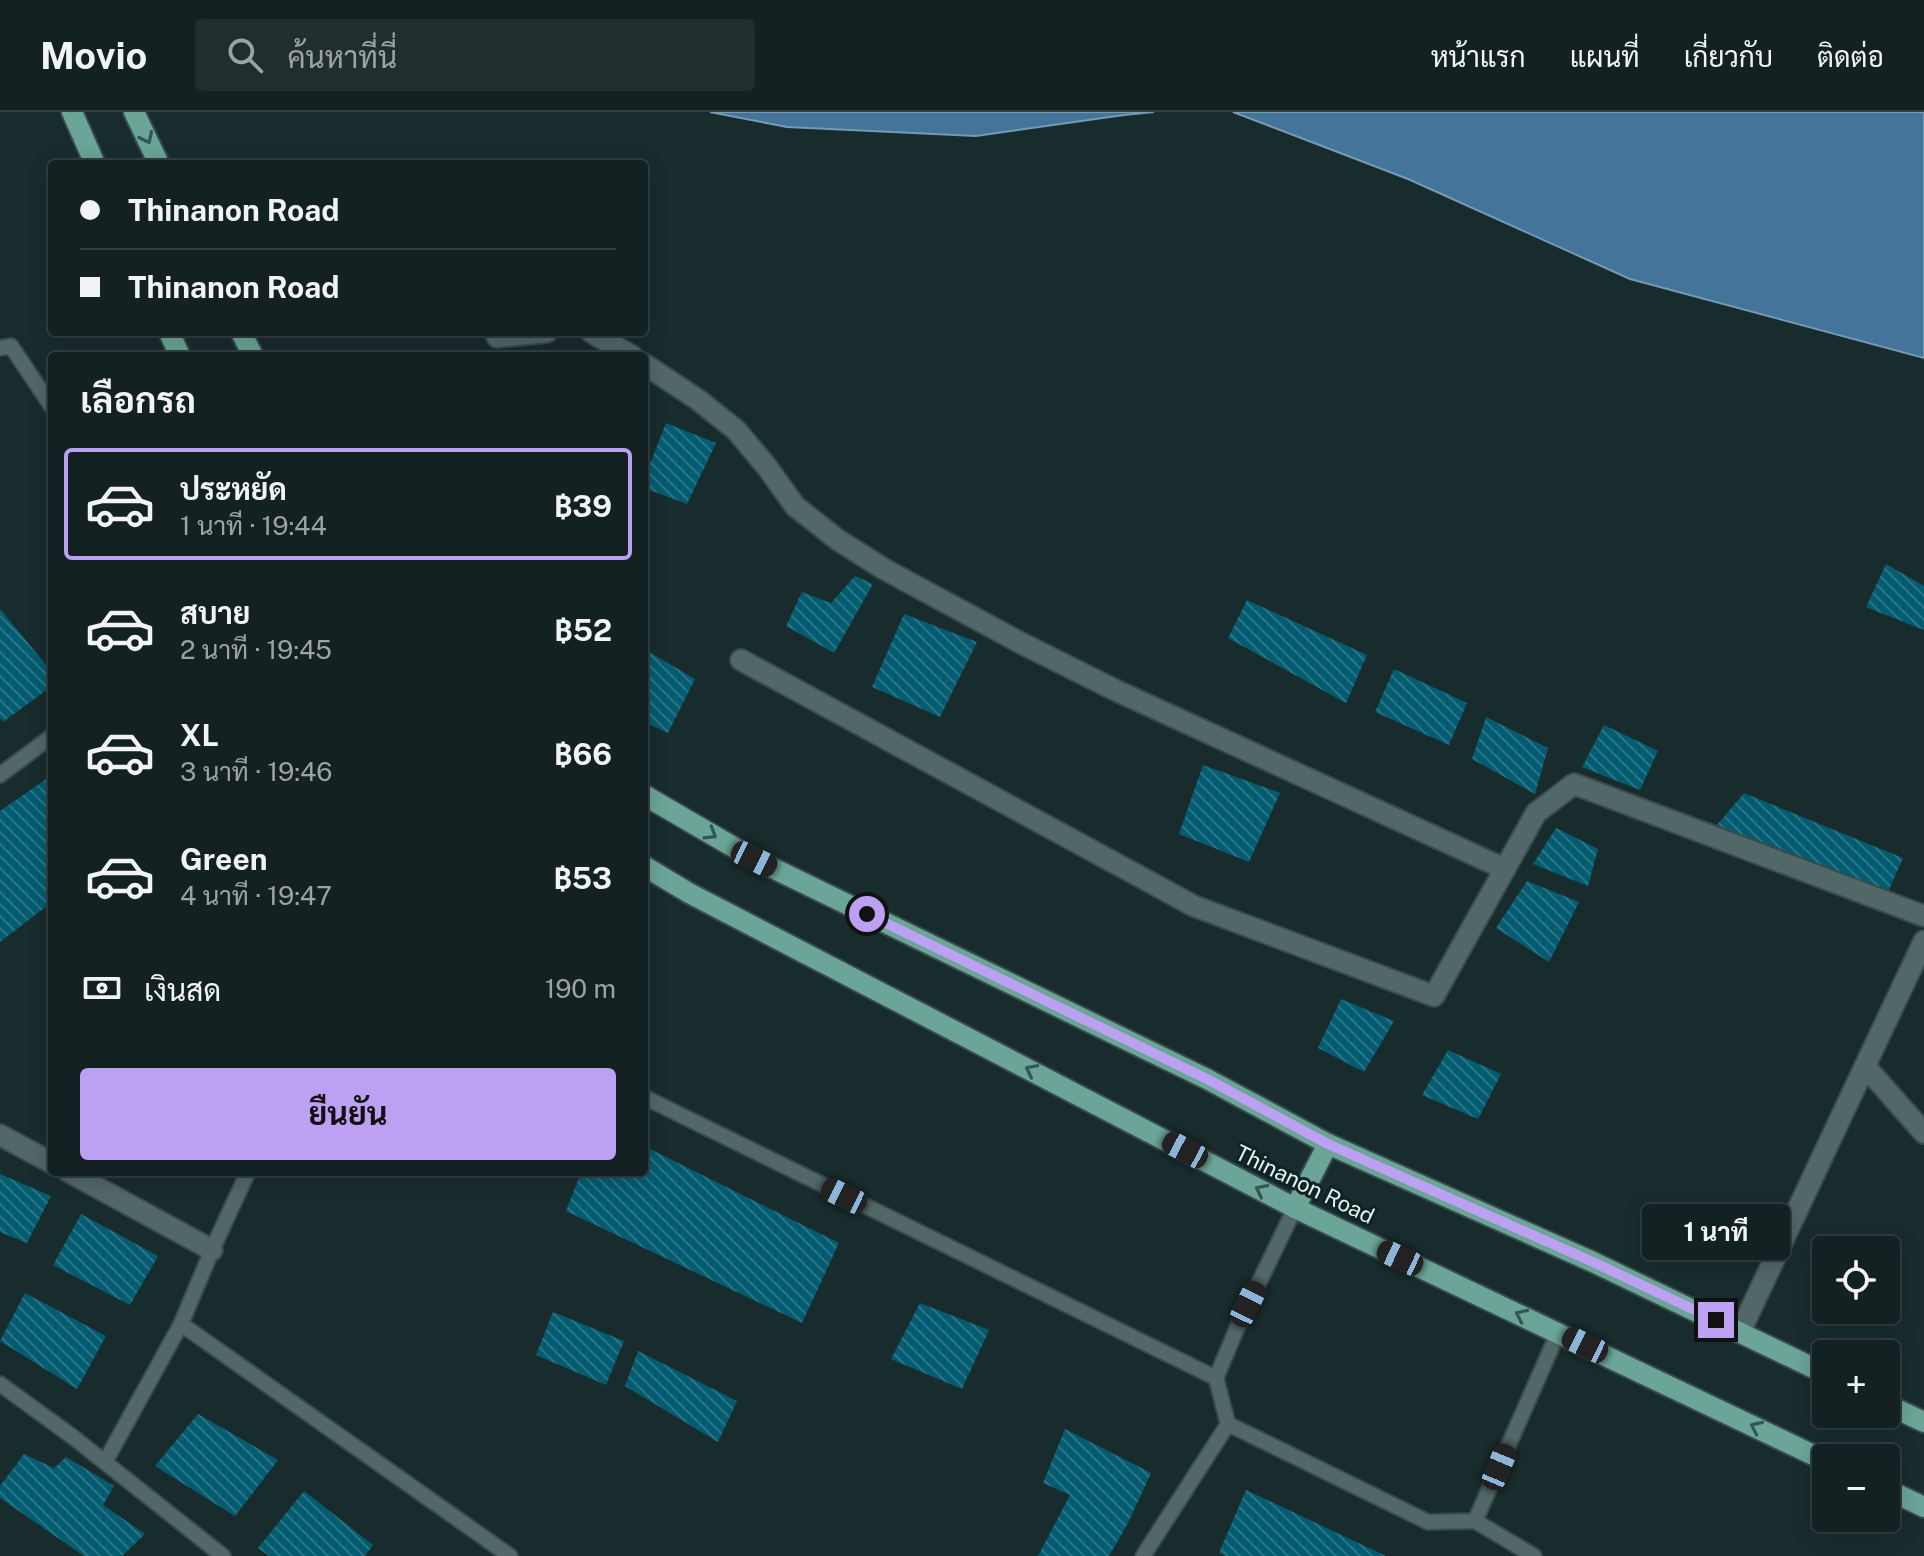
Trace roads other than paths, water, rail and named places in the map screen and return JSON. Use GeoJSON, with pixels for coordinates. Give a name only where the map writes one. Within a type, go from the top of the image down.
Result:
{"type":"FeatureCollection","features":[{"type":"Feature","properties":{"kind":"main road"},"geometry":{"type":"LineString","coordinates":[[72,112],[93,160]]}},
{"type":"Feature","properties":{"kind":"main road"},"geometry":{"type":"LineString","coordinates":[[134,112],[157,160]]}},
{"type":"Feature","properties":{"kind":"main road","name":"Thinanon Road"},"geometry":{"type":"LineString","coordinates":[[648,797],[754,859],[1207,1079],[1328,1144],[1593,1262],[1812,1367]]}},
{"type":"Feature","properties":{"kind":"main road","name":"Thinanon Road"},"geometry":{"type":"LineString","coordinates":[[648,868],[703,900],[1295,1208],[1812,1454]]}},
{"type":"Feature","properties":{"kind":"main road"},"geometry":{"type":"LineString","coordinates":[[1295,1208],[1328,1144]]}},
{"type":"Feature","properties":{"kind":"main road"},"geometry":{"type":"LineString","coordinates":[[1900,1411],[1924,1422]]}},
{"type":"Feature","properties":{"kind":"main road"},"geometry":{"type":"LineString","coordinates":[[1900,1496],[1924,1507]]}},
{"type":"Feature","properties":{"kind":"street"},"geometry":{"type":"LineString","coordinates":[[497,337],[507,336]]}},
{"type":"Feature","properties":{"kind":"street"},"geometry":{"type":"LineString","coordinates":[[598,336],[625,352]]}},
{"type":"Feature","properties":{"kind":"street"},"geometry":{"type":"LineString","coordinates":[[648,367],[736,430],[795,506],[838,540],[884,569],[1115,690],[1505,869]]}},
{"type":"Feature","properties":{"kind":"street"},"geometry":{"type":"LineString","coordinates":[[741,660],[1194,906],[1434,996],[1536,813],[1574,784],[1924,916]]}},
{"type":"Feature","properties":{"kind":"street"},"geometry":{"type":"LineString","coordinates":[[1740,1332],[1924,941]]}},
{"type":"Feature","properties":{"kind":"street"},"geometry":{"type":"LineString","coordinates":[[1865,1066],[1924,1133]]}},
{"type":"Feature","properties":{"kind":"street"},"geometry":{"type":"LineString","coordinates":[[0,1135],[48,1161]]}},
{"type":"Feature","properties":{"kind":"street"},"geometry":{"type":"LineString","coordinates":[[76,1176],[212,1250]]}},
{"type":"Feature","properties":{"kind":"lane"},"geometry":{"type":"LineString","coordinates":[[0,348],[11,346],[48,401]]}},
{"type":"Feature","properties":{"kind":"lane"},"geometry":{"type":"LineString","coordinates":[[0,775],[48,739]]}},
{"type":"Feature","properties":{"kind":"lane"},"geometry":{"type":"LineString","coordinates":[[648,1099],[1216,1378]]}},
{"type":"Feature","properties":{"kind":"lane"},"geometry":{"type":"LineString","coordinates":[[105,1462],[181,1324],[246,1176]]}},
{"type":"Feature","properties":{"kind":"lane"},"geometry":{"type":"LineString","coordinates":[[1143,1556],[1228,1424],[1216,1378],[1295,1208]]}},
{"type":"Feature","properties":{"kind":"lane"},"geometry":{"type":"LineString","coordinates":[[181,1324],[510,1556]]}},
{"type":"Feature","properties":{"kind":"lane"},"geometry":{"type":"LineString","coordinates":[[1475,1521],[1558,1333]]}},
{"type":"Feature","properties":{"kind":"lane"},"geometry":{"type":"LineString","coordinates":[[0,1384],[223,1556]]}},
{"type":"Feature","properties":{"kind":"lane"},"geometry":{"type":"LineString","coordinates":[[1228,1424],[1428,1522],[1475,1521],[1534,1556]]}},
{"type":"Feature","properties":{"kind":"water"},"geometry":{"type":"Polygon","coordinates":[[[710,112],[1154,112],[976,136],[787,127],[710,112]]]}},
{"type":"Feature","properties":{"kind":"water"},"geometry":{"type":"Polygon","coordinates":[[[1233,112],[1924,112],[1924,358],[1630,279],[1408,179],[1233,112]]]}}]}
